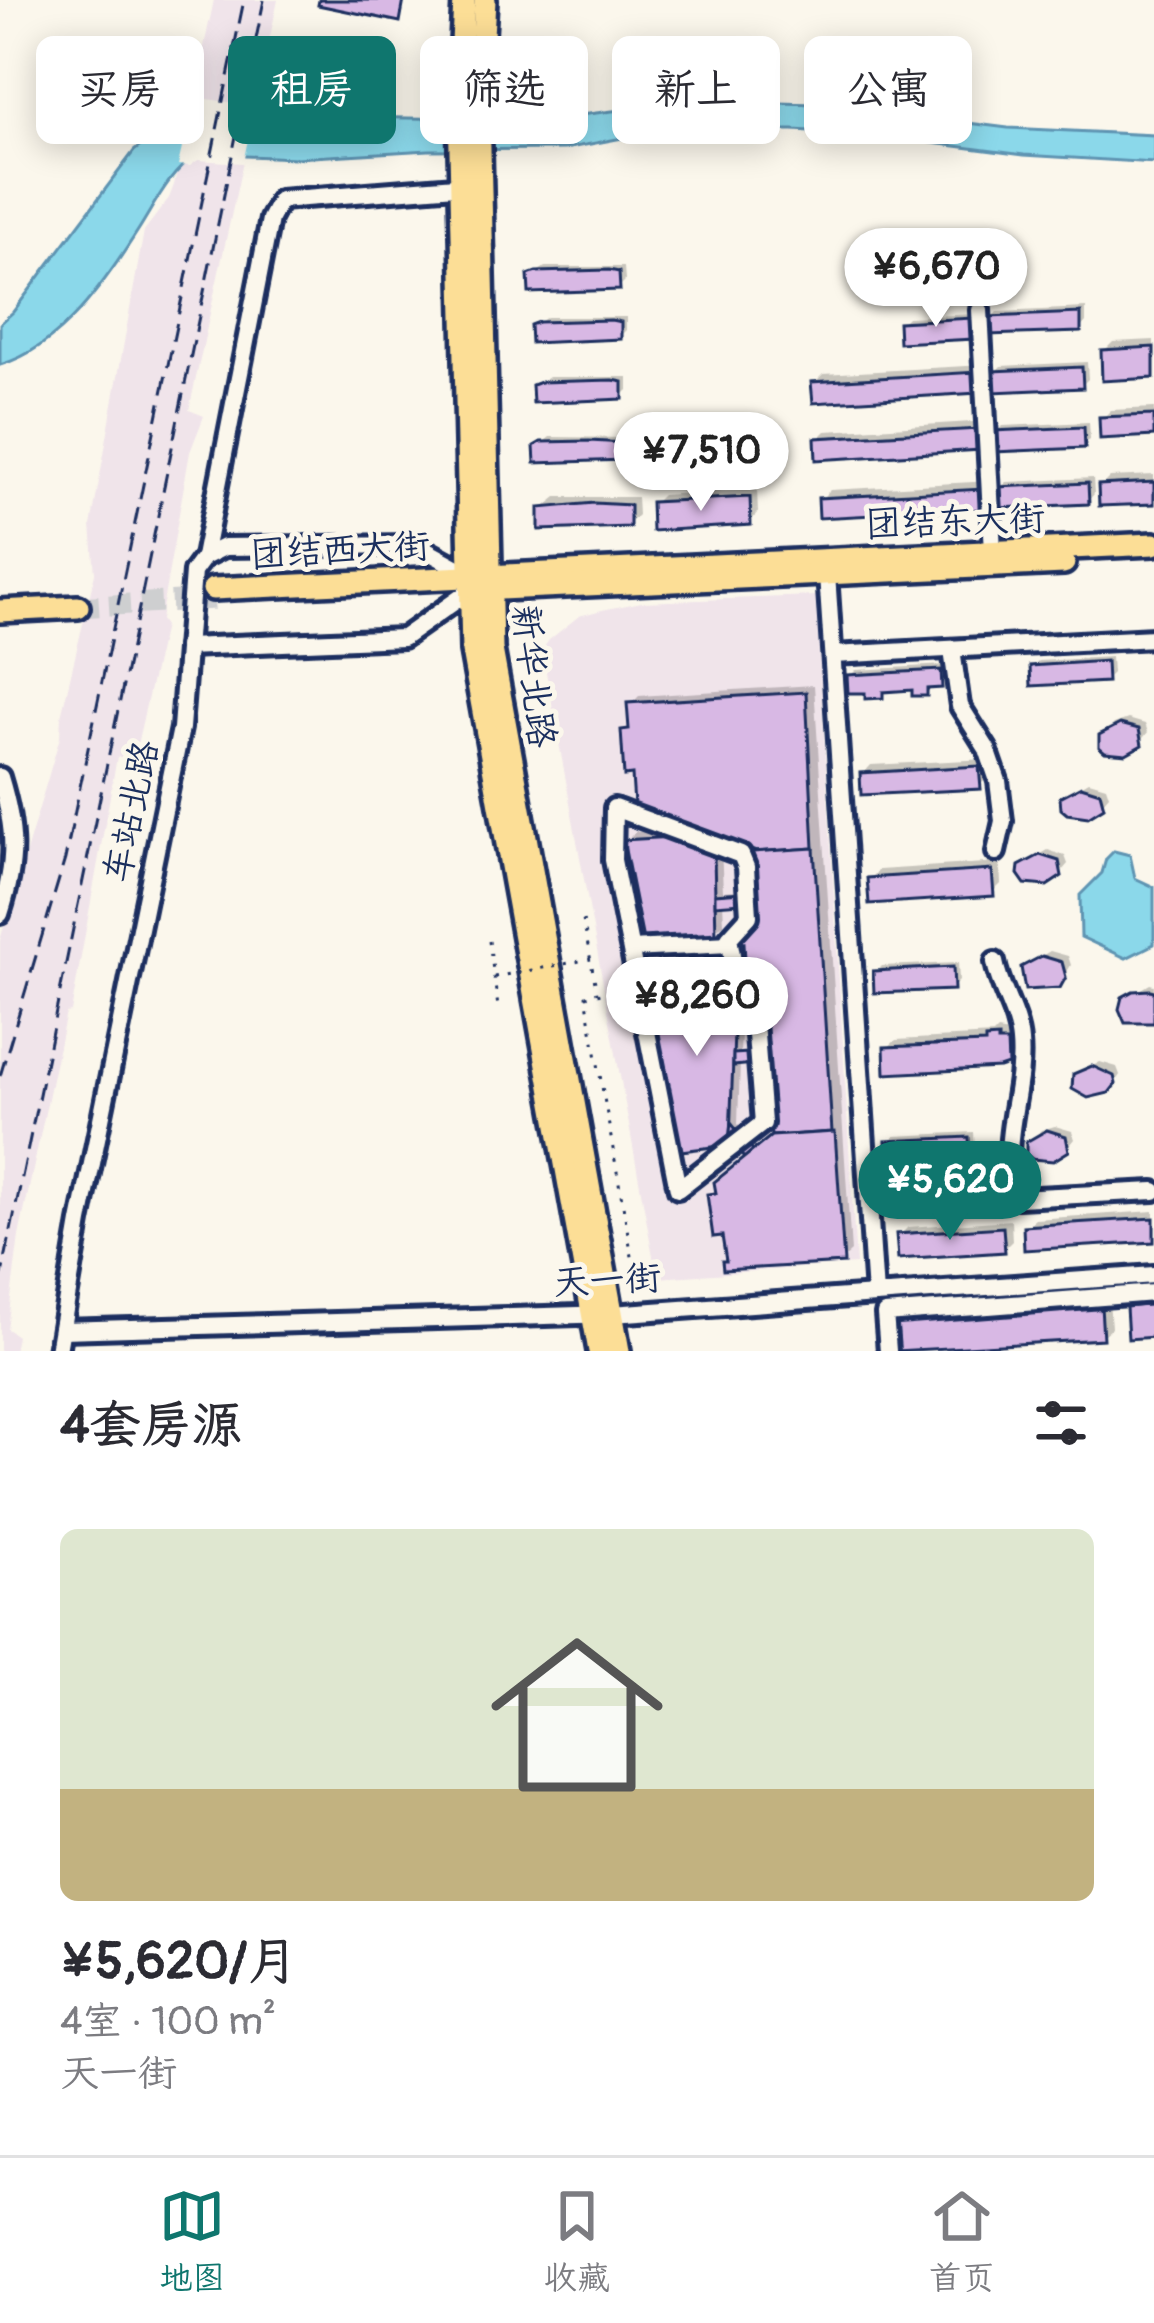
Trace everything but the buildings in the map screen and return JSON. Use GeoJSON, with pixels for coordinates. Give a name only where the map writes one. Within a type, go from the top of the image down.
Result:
{"type":"FeatureCollection","features":[{"type":"Feature","properties":{"kind":"main road","name":"新华北路"},"geometry":{"type":"LineString","coordinates":[[476,1],[469,108],[481,582],[472,651],[602,1314],[620,1351]]}},
{"type":"Feature","properties":{"kind":"main road","name":"团结东大街"},"geometry":{"type":"LineString","coordinates":[[481,582],[1154,544]]}},
{"type":"Feature","properties":{"kind":"main road","name":"团结东大街"},"geometry":{"type":"LineString","coordinates":[[481,582],[827,574],[1154,559]]}},
{"type":"Feature","properties":{"kind":"main road","name":"团结西大街"},"geometry":{"type":"LineString","coordinates":[[214,594],[481,582]]}},
{"type":"Feature","properties":{"kind":"main road"},"geometry":{"type":"LineString","coordinates":[[0,601],[78,602],[0,611]]}},
{"type":"Feature","properties":{"kind":"main road","name":"新华北路"},"geometry":{"type":"LineString","coordinates":[[599,1351],[602,1314]]}},
{"type":"Feature","properties":{"kind":"street","name":"车站北路"},"geometry":{"type":"LineString","coordinates":[[58,1351],[181,728],[193,572],[204,557],[270,219],[280,200],[471,185]]}},
{"type":"Feature","properties":{"kind":"street"},"geometry":{"type":"LineString","coordinates":[[980,310],[993,551]]}},
{"type":"Feature","properties":{"kind":"street"},"geometry":{"type":"LineString","coordinates":[[187,647],[403,638],[481,582],[416,545],[237,546],[204,557]]}},
{"type":"Feature","properties":{"kind":"street"},"geometry":{"type":"LineString","coordinates":[[827,574],[874,1295]]}},
{"type":"Feature","properties":{"kind":"street"},"geometry":{"type":"LineString","coordinates":[[832,656],[1154,638]]}},
{"type":"Feature","properties":{"kind":"street"},"geometry":{"type":"LineString","coordinates":[[952,650],[960,706],[987,749],[998,782],[1003,821],[996,852]]}},
{"type":"Feature","properties":{"kind":"street"},"geometry":{"type":"LineString","coordinates":[[0,778],[11,815],[14,872],[0,914]]}},
{"type":"Feature","properties":{"kind":"street"},"geometry":{"type":"LineString","coordinates":[[614,808],[741,855],[749,916],[729,938],[737,983],[753,997],[763,1123],[679,1189],[631,949],[613,860],[614,808]]}},
{"type":"Feature","properties":{"kind":"street"},"geometry":{"type":"LineString","coordinates":[[631,949],[730,944]]}},
{"type":"Feature","properties":{"kind":"street"},"geometry":{"type":"LineString","coordinates":[[995,962],[1020,1040],[1009,1136],[1012,1182],[1018,1198],[1154,1192]]}},
{"type":"Feature","properties":{"kind":"street"},"geometry":{"type":"LineString","coordinates":[[637,983],[734,968]]}},
{"type":"Feature","properties":{"kind":"street","name":"天一街"},"geometry":{"type":"LineString","coordinates":[[62,1330],[642,1312],[874,1295],[1111,1287],[1154,1275]]}},
{"type":"Feature","properties":{"kind":"street"},"geometry":{"type":"LineString","coordinates":[[888,1351],[885,1314],[1111,1287],[1154,1293]]}},
{"type":"Feature","properties":{"kind":"path"},"geometry":{"type":"LineString","coordinates":[[583,920],[597,993]]}},
{"type":"Feature","properties":{"kind":"path"},"geometry":{"type":"LineString","coordinates":[[489,941],[498,1007]]}},
{"type":"Feature","properties":{"kind":"path"},"geometry":{"type":"LineString","coordinates":[[494,977],[590,959]]}},
{"type":"Feature","properties":{"kind":"path"},"geometry":{"type":"LineString","coordinates":[[637,983],[586,996],[642,1312]]}},
{"type":"Feature","properties":{"kind":"shaded area"},"geometry":{"type":"Polygon","coordinates":[[[214,0],[278,0],[270,36],[228,36],[228,144],[247,144],[189,410],[204,416],[190,452],[160,620],[164,626],[134,758],[117,757],[71,1012],[66,1013],[19,1236],[7,1329],[17,1336],[14,1351],[0,1351],[0,940],[60,737],[95,573],[91,526],[144,231],[169,198],[183,144],[204,144],[204,46],[214,0]]]}},
{"type":"Feature","properties":{"kind":"shaded area"},"geometry":{"type":"Polygon","coordinates":[[[816,596],[856,1264],[657,1278],[542,650],[579,616],[642,602],[816,596]]]}},
{"type":"Feature","properties":{"kind":"water"},"geometry":{"type":"Polygon","coordinates":[[[780,103],[804,104],[804,131],[780,130],[780,103]]]}},
{"type":"Feature","properties":{"kind":"water"},"geometry":{"type":"Polygon","coordinates":[[[204,104],[228,108],[228,144],[396,144],[396,118],[420,118],[420,144],[588,144],[588,114],[612,111],[612,140],[564,149],[296,158],[197,154],[171,179],[80,310],[43,343],[0,365],[0,324],[134,151],[143,144],[204,144],[204,104]]]}},
{"type":"Feature","properties":{"kind":"water"},"geometry":{"type":"Polygon","coordinates":[[[972,123],[1154,135],[1154,163],[940,144],[972,144],[972,123]]]}},
{"type":"Feature","properties":{"kind":"water"},"geometry":{"type":"Polygon","coordinates":[[[1114,851],[1130,855],[1135,878],[1154,887],[1154,944],[1126,958],[1081,937],[1080,895],[1102,873],[1114,851]]]}},
{"type":"Feature","properties":{"kind":"pier"},"geometry":{"type":"Polygon","coordinates":[[[204,98],[228,102],[228,144],[247,144],[243,163],[198,160],[190,166],[178,165],[183,144],[204,144],[204,98]]]}},
{"type":"Feature","properties":{"kind":"tunnel"},"geometry":{"type":"LineString","coordinates":[[78,607],[214,599]]}},
{"type":"Feature","properties":{"kind":"railway"},"geometry":{"type":"LineString","coordinates":[[0,1076],[65,859],[244,0]]}},
{"type":"Feature","properties":{"kind":"railway"},"geometry":{"type":"LineString","coordinates":[[0,1284],[264,0]]}}]}
